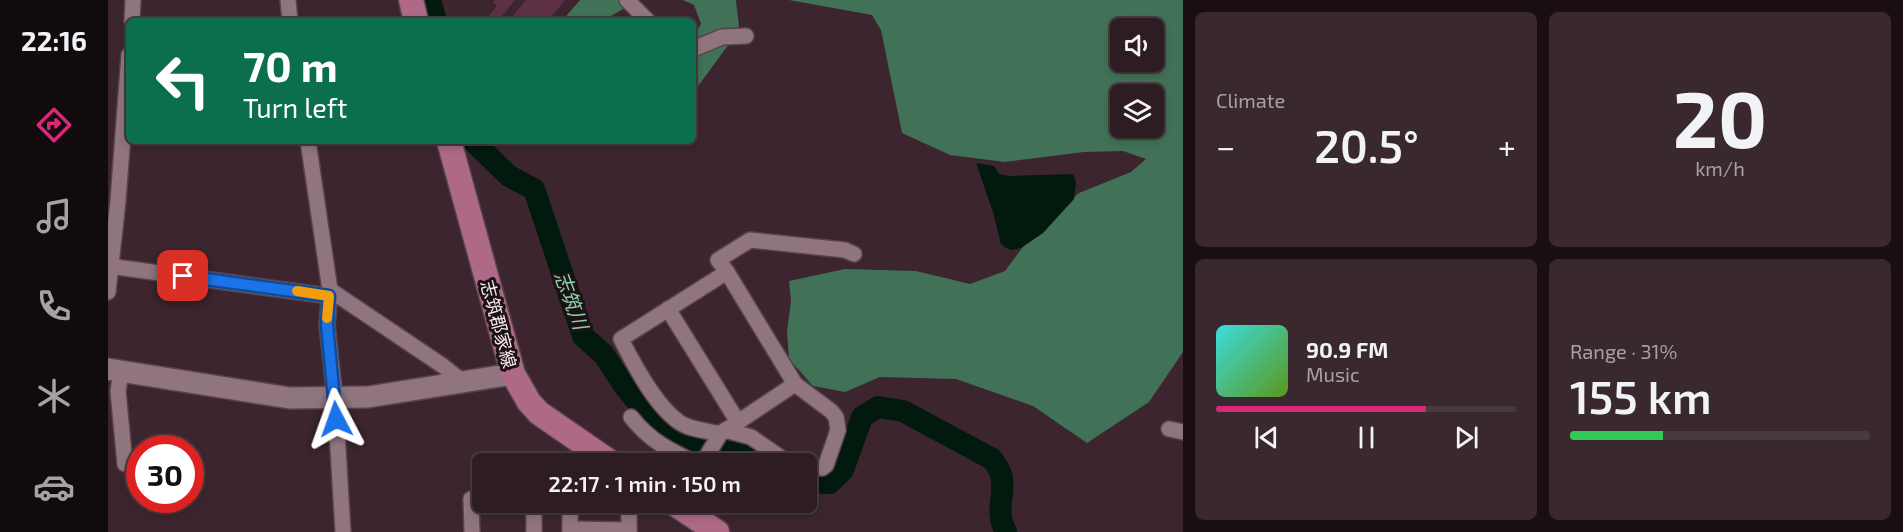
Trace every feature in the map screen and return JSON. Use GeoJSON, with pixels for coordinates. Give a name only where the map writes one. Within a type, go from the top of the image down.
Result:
{"type":"FeatureCollection","features":[{"type":"Feature","properties":{"kind":"main road"},"geometry":{"type":"LineString","coordinates":[[411,0],[416,18]]}},
{"type":"Feature","properties":{"kind":"main road","name":"志筑郡家線"},"geometry":{"type":"LineString","coordinates":[[450,144],[513,374],[529,402],[539,413],[597,453]]}},
{"type":"Feature","properties":{"kind":"main road"},"geometry":{"type":"LineString","coordinates":[[689,513],[717,532]]}},
{"type":"Feature","properties":{"kind":"street"},"geometry":{"type":"LineString","coordinates":[[132,18],[133,0]]}},
{"type":"Feature","properties":{"kind":"street"},"geometry":{"type":"LineString","coordinates":[[288,0],[290,18]]}},
{"type":"Feature","properties":{"kind":"street"},"geometry":{"type":"LineString","coordinates":[[627,0],[645,18]]}},
{"type":"Feature","properties":{"kind":"street"},"geometry":{"type":"LineString","coordinates":[[696,48],[722,37],[746,36]]}},
{"type":"Feature","properties":{"kind":"street"},"geometry":{"type":"LineString","coordinates":[[108,292],[126,88]]}},
{"type":"Feature","properties":{"kind":"street"},"geometry":{"type":"LineString","coordinates":[[308,144],[329,293],[327,325],[335,398],[343,532]]}},
{"type":"Feature","properties":{"kind":"street"},"geometry":{"type":"LineString","coordinates":[[817,468],[826,465],[838,424],[831,411],[795,384],[718,261],[750,240],[845,250],[854,254]]}},
{"type":"Feature","properties":{"kind":"street"},"geometry":{"type":"LineString","coordinates":[[110,267],[329,293],[443,366],[463,382]]}},
{"type":"Feature","properties":{"kind":"street"},"geometry":{"type":"LineString","coordinates":[[727,272],[621,339],[636,369],[653,394],[679,422],[689,427],[751,437],[774,453]]}},
{"type":"Feature","properties":{"kind":"street"},"geometry":{"type":"LineString","coordinates":[[668,309],[725,431]]}},
{"type":"Feature","properties":{"kind":"street"},"geometry":{"type":"LineString","coordinates":[[124,464],[115,371],[264,396],[290,398],[368,397],[513,374]]}},
{"type":"Feature","properties":{"kind":"street"},"geometry":{"type":"LineString","coordinates":[[708,453],[725,431],[795,384]]}},
{"type":"Feature","properties":{"kind":"street"},"geometry":{"type":"LineString","coordinates":[[631,417],[644,433],[674,453]]}},
{"type":"Feature","properties":{"kind":"street"},"geometry":{"type":"LineString","coordinates":[[471,499],[472,532]]}},
{"type":"Feature","properties":{"kind":"street"},"geometry":{"type":"LineString","coordinates":[[534,513],[534,532]]}},
{"type":"Feature","properties":{"kind":"street"},"geometry":{"type":"LineString","coordinates":[[570,513],[570,531],[629,531],[629,513]]}},
{"type":"Feature","properties":{"kind":"green space"},"geometry":{"type":"Polygon","coordinates":[[[580,0],[639,0],[607,18],[565,18],[580,0]]]}},
{"type":"Feature","properties":{"kind":"green space"},"geometry":{"type":"Polygon","coordinates":[[[683,0],[737,0],[739,26],[729,44],[696,89],[696,32],[701,24],[694,5],[683,0]]]}},
{"type":"Feature","properties":{"kind":"green space"},"geometry":{"type":"Polygon","coordinates":[[[789,0],[1183,0],[1183,352],[1149,402],[1087,443],[1033,406],[956,379],[880,377],[845,392],[813,386],[789,359],[787,332],[791,301],[789,281],[845,269],[916,271],[970,284],[1005,271],[1037,228],[1079,193],[1131,172],[1146,159],[1123,151],[1084,152],[1005,162],[950,155],[902,133],[881,30],[872,15],[789,0]]]}},
{"type":"Feature","properties":{"kind":"shaded area"},"geometry":{"type":"Polygon","coordinates":[[[976,163],[994,166],[999,174],[1008,176],[1073,174],[1076,182],[1074,199],[1043,233],[1021,248],[1012,250],[1006,248],[1001,244],[976,163]]]}},
{"type":"Feature","properties":{"kind":"building"},"geometry":{"type":"Polygon","coordinates":[[[495,0],[515,0],[500,18],[487,18],[497,6],[493,2],[495,0]]]}},
{"type":"Feature","properties":{"kind":"building"},"geometry":{"type":"Polygon","coordinates":[[[526,0],[565,0],[552,16],[554,18],[511,18],[526,0]]]}},
{"type":"Feature","properties":{"kind":"waterway","name":"志筑川"},"geometry":{"type":"LineString","coordinates":[[430,0],[435,18]]}},
{"type":"Feature","properties":{"kind":"waterway","name":"志筑川"},"geometry":{"type":"LineString","coordinates":[[476,144],[509,176],[534,189],[583,336],[604,355],[625,387],[660,429],[668,436],[684,442],[734,453]]}},
{"type":"Feature","properties":{"kind":"waterway","name":"志筑川"},"geometry":{"type":"LineString","coordinates":[[817,482],[830,483],[843,470],[862,417],[878,407],[903,411],[992,459],[1002,479],[1000,508],[1002,524],[1006,532]]}},
{"type":"Feature","properties":{"kind":"slow traffic"},"geometry":{"type":"LineString","coordinates":[[297,291],[329,296],[327,318]]}},
{"type":"Feature","properties":{"kind":"route"},"geometry":{"type":"LineString","coordinates":[[183,276],[329,296],[327,325],[336,419]]}}]}
